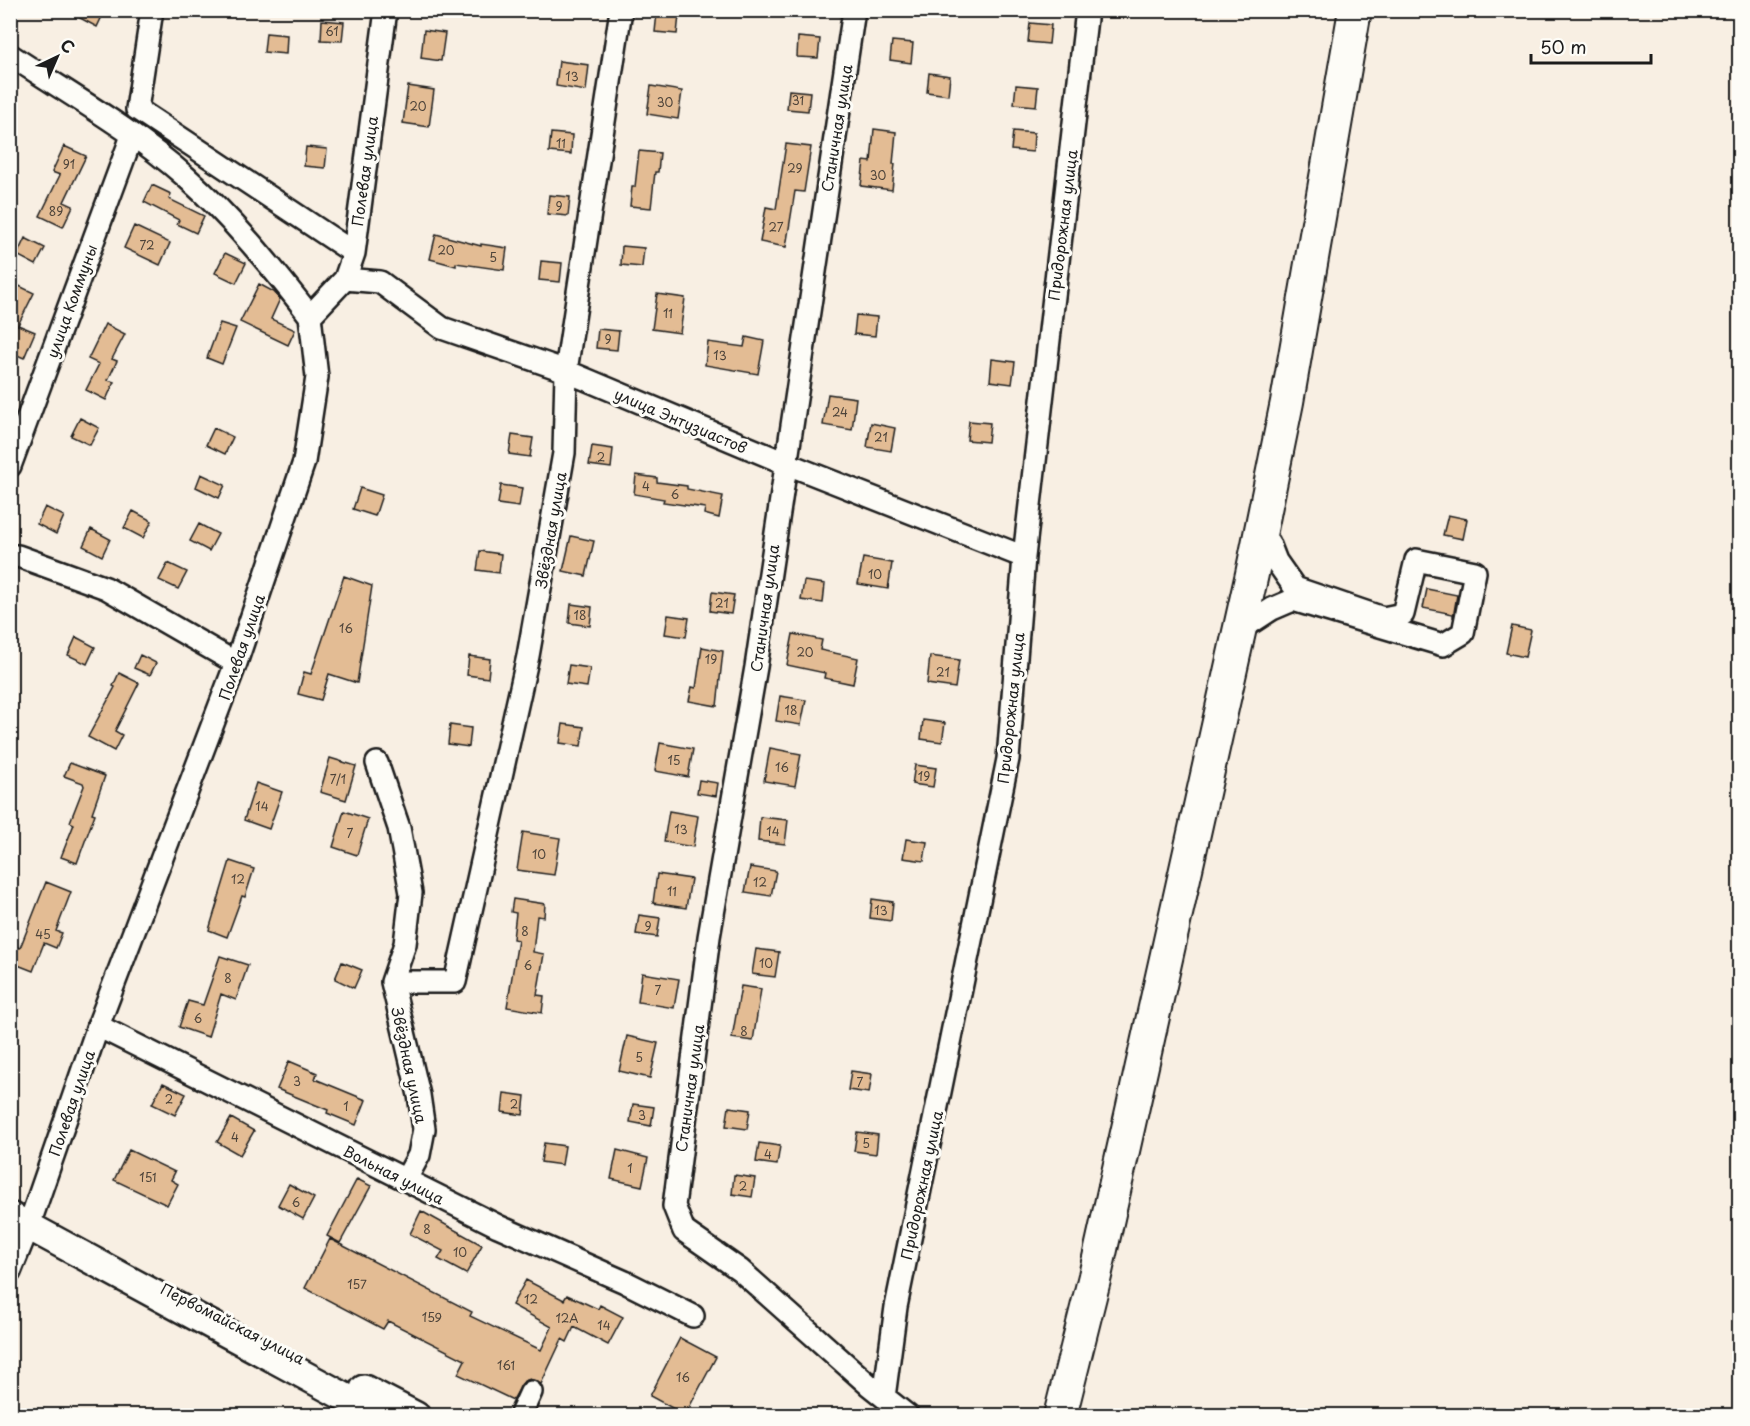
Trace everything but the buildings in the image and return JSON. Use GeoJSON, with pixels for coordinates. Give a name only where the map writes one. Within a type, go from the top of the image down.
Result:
{"type":"FeatureCollection","features":[{"type":"Feature","properties":{"kind":"highway"},"geometry":{"type":"LineString","coordinates":[[1060,1416],[1172,935],[1285,413],[1355,10]]}},
{"type":"Feature","properties":{"kind":"highway"},"geometry":{"type":"LineString","coordinates":[[1072,1416],[1097,1316],[1269,543],[1312,326],[1365,10]]}},
{"type":"Feature","properties":{"kind":"highway"},"geometry":{"type":"LineString","coordinates":[[1051,1416],[1070,1339],[1085,1315]]}},
{"type":"Feature","properties":{"kind":"main road","name":"Первомайская улица"},"geometry":{"type":"LineString","coordinates":[[29,1225],[380,1416]]}},
{"type":"Feature","properties":{"kind":"main road","name":"Первомайская улица"},"geometry":{"type":"LineString","coordinates":[[29,1225],[66,1239],[416,1416]]}},
{"type":"Feature","properties":{"kind":"street"},"geometry":{"type":"LineString","coordinates":[[152,10],[137,109],[354,252]]}},
{"type":"Feature","properties":{"kind":"street","name":"Полевая улица"},"geometry":{"type":"LineString","coordinates":[[10,1272],[29,1225],[98,1026],[236,663],[304,462],[317,377],[310,316],[345,279],[354,252],[386,10]]}},
{"type":"Feature","properties":{"kind":"street","name":"Звёздная улица"},"geometry":{"type":"LineString","coordinates":[[406,1179],[419,1155],[424,1129],[419,1095],[392,982],[455,982],[528,656],[564,453],[566,371],[621,10]]}},
{"type":"Feature","properties":{"kind":"street","name":"Станичная улица"},"geometry":{"type":"LineString","coordinates":[[854,10],[756,667],[709,937],[674,1206],[684,1231],[740,1270],[884,1397]]}},
{"type":"Feature","properties":{"kind":"street","name":"Придорожная улица"},"geometry":{"type":"LineString","coordinates":[[884,1397],[896,1307],[1008,759],[1023,557],[1087,10]]}},
{"type":"Feature","properties":{"kind":"street"},"geometry":{"type":"LineString","coordinates":[[10,55],[132,136],[185,176],[236,224],[310,316]]}},
{"type":"Feature","properties":{"kind":"street","name":"улица Коммуны"},"geometry":{"type":"LineString","coordinates":[[10,466],[132,136]]}},
{"type":"Feature","properties":{"kind":"street","name":"улица Энтузиастов"},"geometry":{"type":"LineString","coordinates":[[345,279],[380,282],[442,328],[566,371],[785,463],[1023,557]]}},
{"type":"Feature","properties":{"kind":"street"},"geometry":{"type":"LineString","coordinates":[[1252,622],[1272,609],[1293,600],[1443,645],[1463,633],[1469,606],[1475,572],[1416,561],[1403,614],[1383,618],[1295,588],[1276,561],[1269,543]]}},
{"type":"Feature","properties":{"kind":"street"},"geometry":{"type":"LineString","coordinates":[[10,556],[18,556],[106,588],[236,663]]}},
{"type":"Feature","properties":{"kind":"street"},"geometry":{"type":"LineString","coordinates":[[377,763],[399,828],[411,893],[405,944],[392,982]]}},
{"type":"Feature","properties":{"kind":"street","name":"Вольная улица"},"geometry":{"type":"LineString","coordinates":[[98,1026],[498,1226],[625,1282],[693,1316]]}},
{"type":"Feature","properties":{"kind":"street"},"geometry":{"type":"LineString","coordinates":[[520,1416],[531,1392]]}},
{"type":"Feature","properties":{"kind":"street"},"geometry":{"type":"LineString","coordinates":[[884,1397],[908,1416]]}}]}
